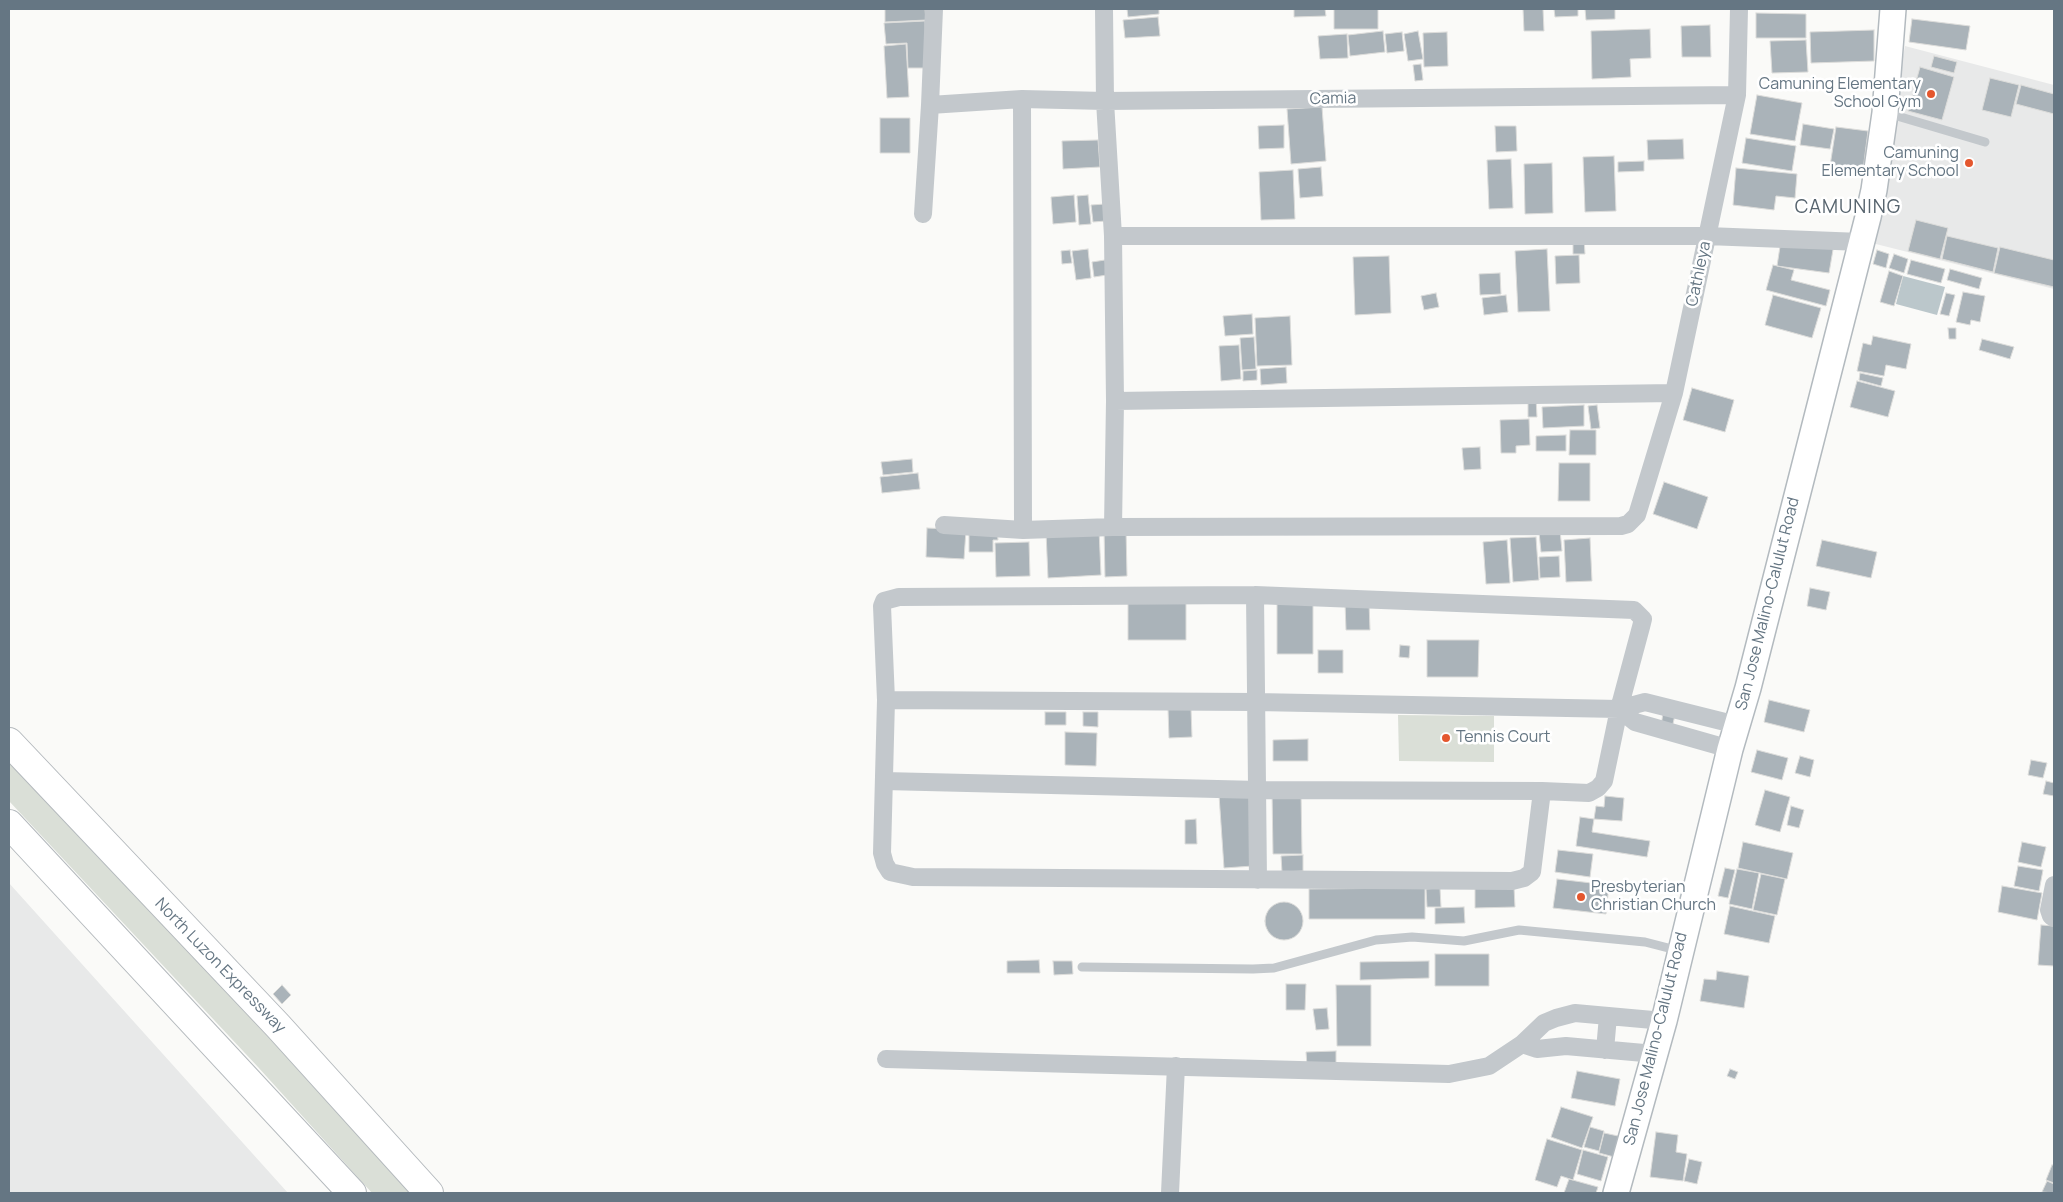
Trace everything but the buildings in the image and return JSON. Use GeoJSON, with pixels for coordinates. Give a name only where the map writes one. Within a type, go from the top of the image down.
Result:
{"type":"FeatureCollection","features":[{"type":"Feature","properties":{"kind":"highway","name":"North Luzon Expressway"},"geometry":{"type":"LineString","coordinates":[[9,742],[278,1026],[430,1193]]}},
{"type":"Feature","properties":{"kind":"highway"},"geometry":{"type":"LineString","coordinates":[[9,824],[352,1193]]}},
{"type":"Feature","properties":{"kind":"main road","name":"San Jose Malino-Calulut Road"},"geometry":{"type":"LineString","coordinates":[[1616,1193],[1664,1021],[1730,749],[1748,688],[1874,190],[1884,113],[1893,9]]}},
{"type":"Feature","properties":{"kind":"street"},"geometry":{"type":"LineString","coordinates":[[923,214],[934,9]]}},
{"type":"Feature","properties":{"kind":"street"},"geometry":{"type":"LineString","coordinates":[[944,525],[1023,530],[1113,527],[1115,401],[1112,236],[1105,101],[1104,9]]}},
{"type":"Feature","properties":{"kind":"street","name":"Cathleya"},"geometry":{"type":"LineString","coordinates":[[1113,527],[1621,526],[1628,524],[1637,515],[1674,393],[1737,95],[1738,9]]}},
{"type":"Feature","properties":{"kind":"street","name":"Camia"},"geometry":{"type":"LineString","coordinates":[[930,106],[1022,99],[1105,101],[1737,95]]}},
{"type":"Feature","properties":{"kind":"street"},"geometry":{"type":"LineString","coordinates":[[1022,99],[1023,530]]}},
{"type":"Feature","properties":{"kind":"street"},"geometry":{"type":"LineString","coordinates":[[1112,236],[1707,236],[1861,242]]}},
{"type":"Feature","properties":{"kind":"street"},"geometry":{"type":"LineString","coordinates":[[1115,401],[1674,393]]}},
{"type":"Feature","properties":{"kind":"street"},"geometry":{"type":"LineString","coordinates":[[1255,595],[1259,790],[1258,880]]}},
{"type":"Feature","properties":{"kind":"street"},"geometry":{"type":"LineString","coordinates":[[884,781],[1259,790],[1542,791],[1589,793],[1598,788],[1604,780],[1619,710],[1642,627],[1643,619],[1634,610],[1255,595],[891,598],[884,601],[882,606],[886,700],[882,853],[885,864],[890,872],[898,875],[913,877],[1512,881],[1524,878],[1532,872],[1542,791]]}},
{"type":"Feature","properties":{"kind":"street"},"geometry":{"type":"LineString","coordinates":[[886,700],[1256,702],[1619,710],[1645,702],[1737,725]]}},
{"type":"Feature","properties":{"kind":"street"},"geometry":{"type":"LineString","coordinates":[[1619,710],[1635,722],[1730,749]]}},
{"type":"Feature","properties":{"kind":"street"},"geometry":{"type":"LineString","coordinates":[[1678,734],[1682,710]]}},
{"type":"Feature","properties":{"kind":"street"},"geometry":{"type":"LineString","coordinates":[[2054,885],[2049,910],[2054,918]]}},
{"type":"Feature","properties":{"kind":"street"},"geometry":{"type":"LineString","coordinates":[[886,1059],[1450,1074],[1489,1066],[1522,1044],[1544,1023],[1556,1018],[1575,1014],[1664,1021]]}},
{"type":"Feature","properties":{"kind":"street"},"geometry":{"type":"LineString","coordinates":[[1605,1050],[1608,1016]]}},
{"type":"Feature","properties":{"kind":"street"},"geometry":{"type":"LineString","coordinates":[[1522,1044],[1538,1049],[1566,1046],[1655,1054]]}},
{"type":"Feature","properties":{"kind":"street"},"geometry":{"type":"LineString","coordinates":[[1170,1193],[1176,1066]]}},
{"type":"Feature","properties":{"kind":"lane"},"geometry":{"type":"LineString","coordinates":[[1884,113],[1985,142]]}},
{"type":"Feature","properties":{"kind":"lane"},"geometry":{"type":"LineString","coordinates":[[1082,966],[1274,968],[1376,940],[1412,937],[1464,941],[1519,930],[1645,942],[1680,950]]}},
{"type":"Feature","properties":{"kind":"shaded area","name":"Camuning Elementary School"},"geometry":{"type":"Polygon","coordinates":[[[1905,46],[2054,85],[2054,289],[1868,242],[1905,46]]]}},
{"type":"Feature","properties":{"kind":"shaded area"},"geometry":{"type":"Polygon","coordinates":[[[1903,276],[1945,287],[1937,315],[1896,304],[1903,276]]]}},
{"type":"Feature","properties":{"kind":"shaded area","name":"Tennis Court"},"geometry":{"type":"Polygon","coordinates":[[[1398,715],[1494,716],[1494,762],[1399,761],[1398,715]]]}},
{"type":"Feature","properties":{"kind":"shaded area"},"geometry":{"type":"Polygon","coordinates":[[[9,753],[416,1193],[372,1193],[258,1067],[9,801],[9,753]]]}},
{"type":"Feature","properties":{"kind":"shaded area"},"geometry":{"type":"Polygon","coordinates":[[[9,883],[288,1193],[9,1193],[9,883]]]}},
{"type":"Feature","properties":{"kind":"place","name":"Camuning Elementary School Gym"},"geometry":{"type":"Point","coordinates":[1931,94]}},
{"type":"Feature","properties":{"kind":"place","name":"Camuning Elementary School"},"geometry":{"type":"Point","coordinates":[1969,163]}},
{"type":"Feature","properties":{"kind":"place","name":"Tennis Court"},"geometry":{"type":"Point","coordinates":[1446,738]}},
{"type":"Feature","properties":{"kind":"place","name":"Presbyterian Christian Church"},"geometry":{"type":"Point","coordinates":[1581,897]}},
{"type":"Feature","properties":{"kind":"district","name":"CAMUNING"},"geometry":{"type":"Point","coordinates":[1848,208]}}]}
